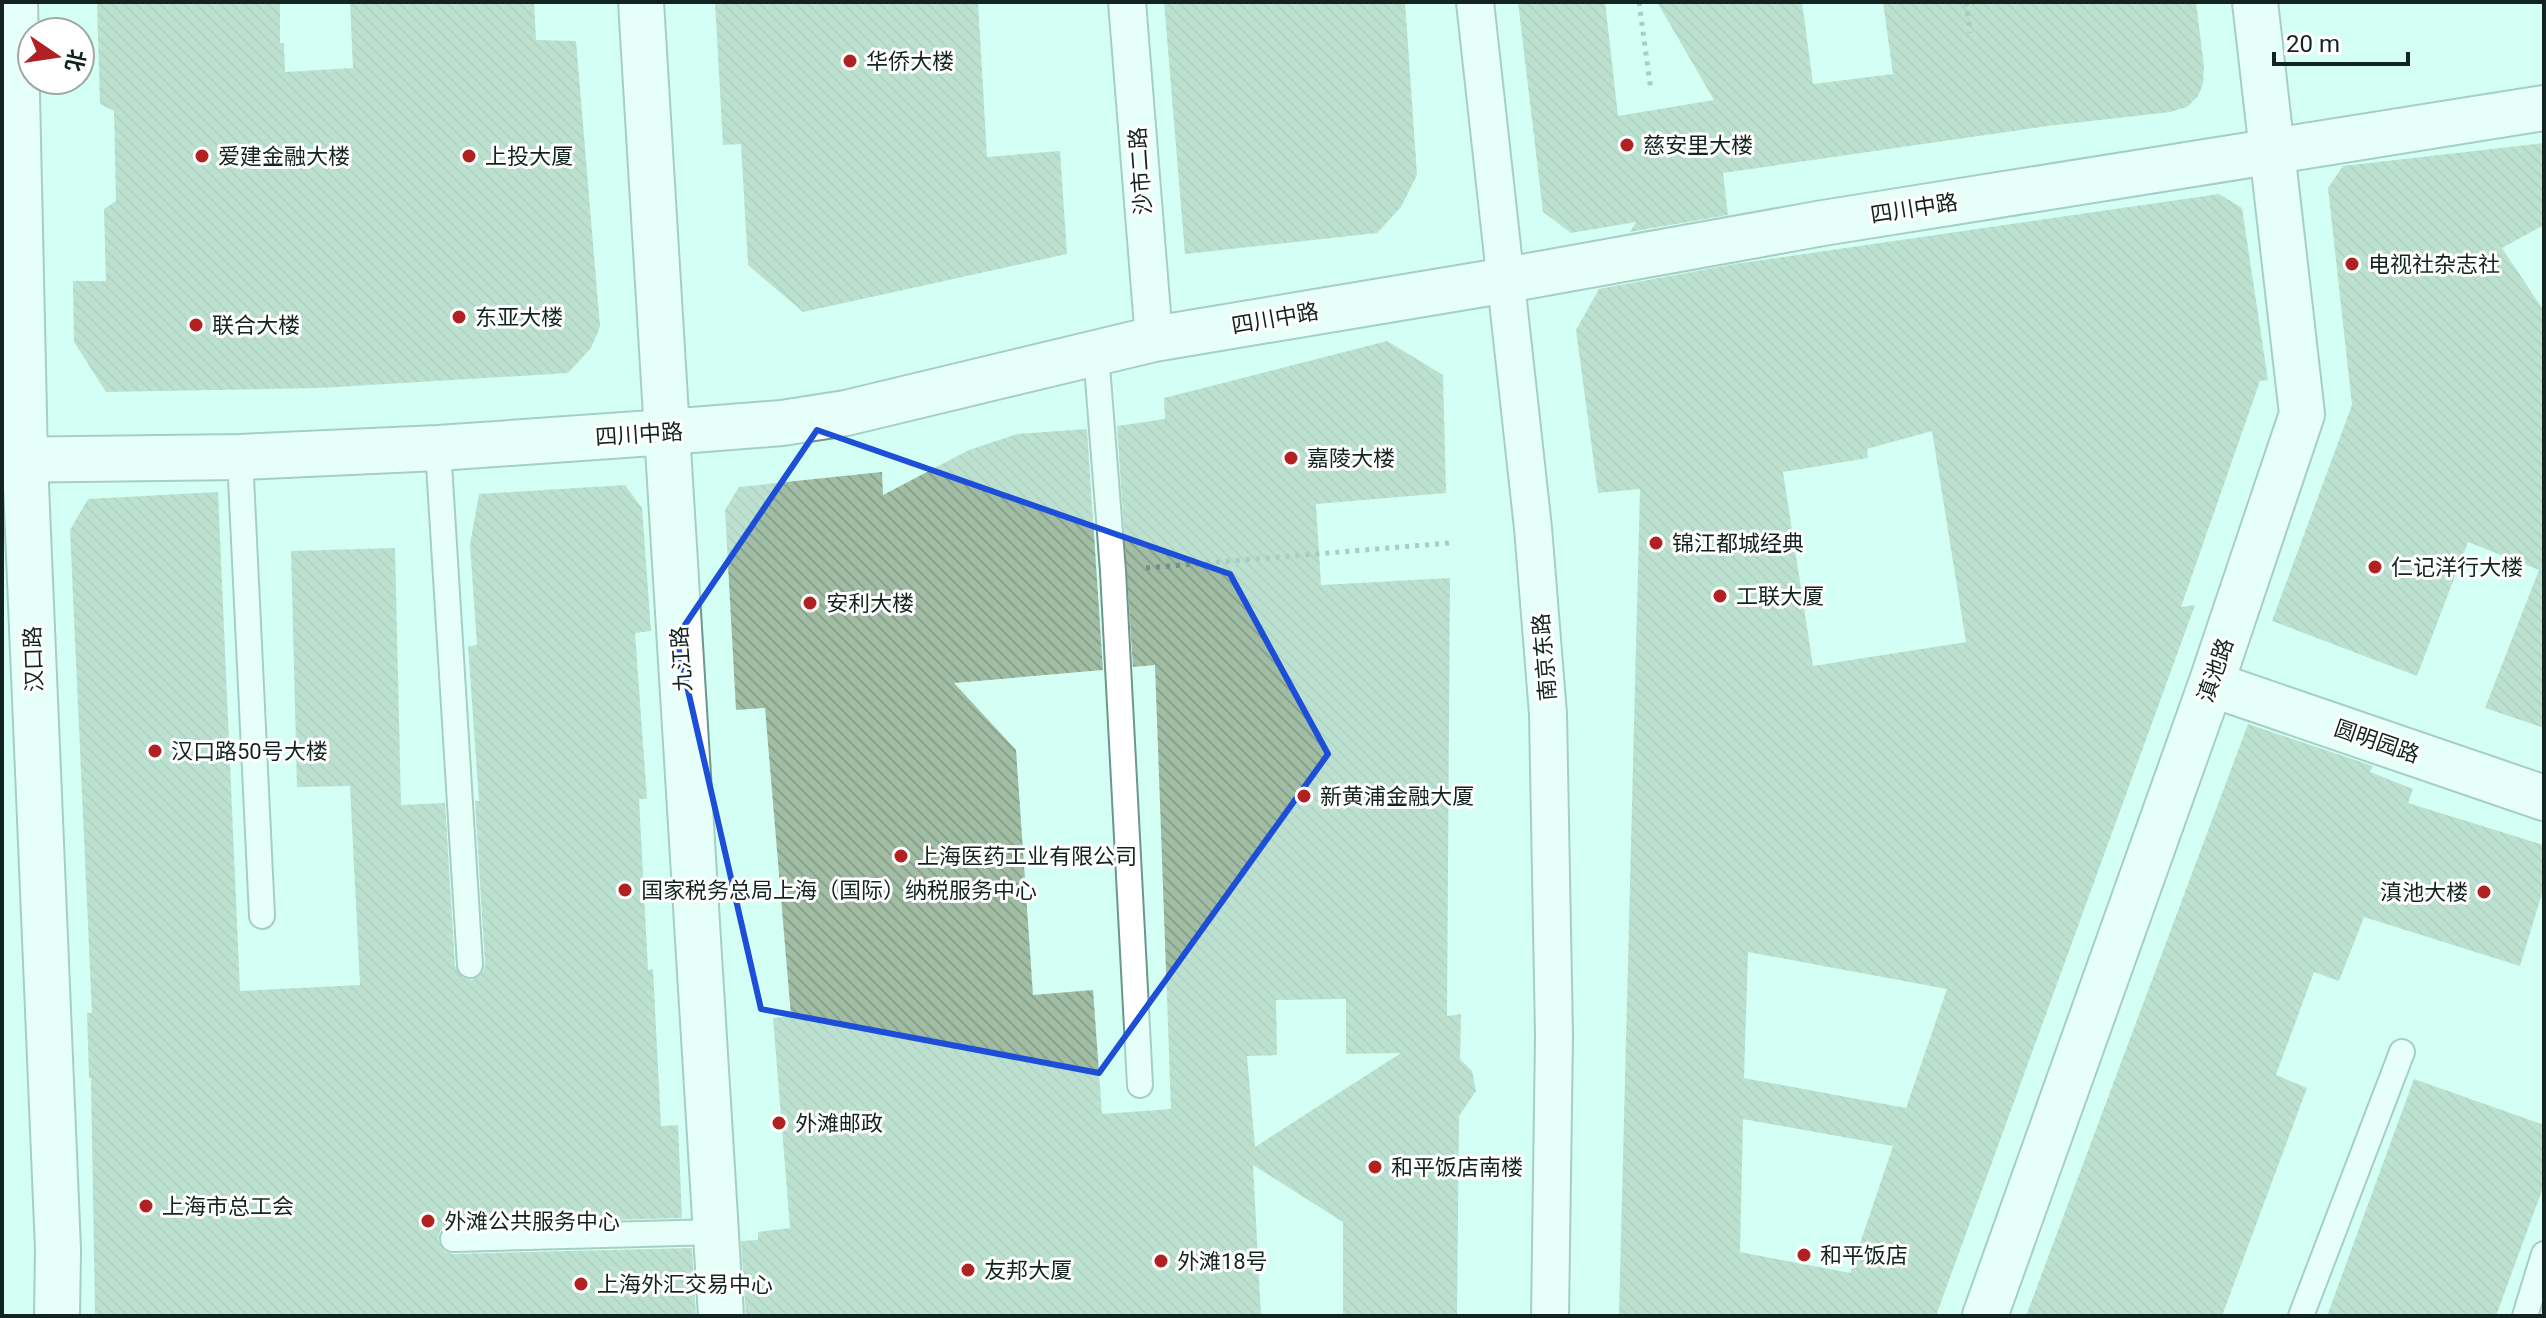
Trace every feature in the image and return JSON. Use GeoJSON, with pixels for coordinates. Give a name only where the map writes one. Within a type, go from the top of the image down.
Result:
{"type":"FeatureCollection","features":[{"type":"Feature","properties":{"kind":"street","name":"汉口路"},"geometry":{"type":"LineString","coordinates":[[15,2],[13,460],[58,1249],[57,1316]]}},
{"type":"Feature","properties":{"kind":"street","name":"九江路"},"geometry":{"type":"LineString","coordinates":[[641,2],[721,1316]]}},
{"type":"Feature","properties":{"kind":"street","name":"沙市二路"},"geometry":{"type":"LineString","coordinates":[[1127,2],[1154,339]]}},
{"type":"Feature","properties":{"kind":"street","name":"南京东路"},"geometry":{"type":"LineString","coordinates":[[1475,2],[1533,528],[1548,714],[1554,1036],[1550,1316]]}},
{"type":"Feature","properties":{"kind":"street","name":"滇池路"},"geometry":{"type":"LineString","coordinates":[[1985,1316],[2211,684],[2302,414],[2255,2]]}},
{"type":"Feature","properties":{"kind":"street","name":"四川中路"},"geometry":{"type":"LineString","coordinates":[[13,460],[240,457],[438,448],[782,423],[846,413],[1154,339],[1823,223],[2544,108]]}},
{"type":"Feature","properties":{"kind":"street","name":"圆明园路"},"geometry":{"type":"LineString","coordinates":[[2211,684],[2544,798]]}},
{"type":"Feature","properties":{"kind":"lane"},"geometry":{"type":"LineString","coordinates":[[1096,353],[1113,571],[1140,1085]]}},
{"type":"Feature","properties":{"kind":"lane"},"geometry":{"type":"LineString","coordinates":[[438,448],[470,965]]}},
{"type":"Feature","properties":{"kind":"lane"},"geometry":{"type":"LineString","coordinates":[[240,457],[262,916]]}},
{"type":"Feature","properties":{"kind":"lane"},"geometry":{"type":"LineString","coordinates":[[2301,1316],[2402,1052]]}},
{"type":"Feature","properties":{"kind":"lane"},"geometry":{"type":"LineString","coordinates":[[453,1239],[717,1232]]}},
{"type":"Feature","properties":{"kind":"lane"},"geometry":{"type":"LineString","coordinates":[[2525,1316],[2544,1254]]}},
{"type":"Feature","properties":{"kind":"path"},"geometry":{"type":"LineString","coordinates":[[1639,2],[1651,91]]}},
{"type":"Feature","properties":{"kind":"path"},"geometry":{"type":"LineString","coordinates":[[1966,2],[1970,33]]}},
{"type":"Feature","properties":{"kind":"path"},"geometry":{"type":"LineString","coordinates":[[1113,571],[1449,543]]}},
{"type":"Feature","properties":{"kind":"highlighted area"},"geometry":{"type":"Polygon","coordinates":[[[817,430],[1230,574],[1328,754],[1099,1073],[761,1009],[676,638],[817,430]]]}},
{"type":"Feature","properties":{"kind":"building"},"geometry":{"type":"Polygon","coordinates":[[[97,2],[280,2],[280,43],[284,43],[285,72],[353,68],[350,2],[534,2],[536,40],[576,41],[600,327],[591,348],[568,373],[320,388],[106,392],[74,342],[73,281],[106,281],[104,209],[116,201],[114,111],[100,104],[97,2]]]}},
{"type":"Feature","properties":{"kind":"building"},"geometry":{"type":"Polygon","coordinates":[[[715,2],[978,2],[987,157],[1060,151],[1067,254],[803,312],[748,265],[741,144],[723,145],[715,2]]]}},
{"type":"Feature","properties":{"kind":"building"},"geometry":{"type":"Polygon","coordinates":[[[1164,2],[1405,2],[1417,175],[1401,207],[1377,233],[1185,254],[1164,2]]]}},
{"type":"Feature","properties":{"kind":"building"},"geometry":{"type":"Polygon","coordinates":[[[1518,2],[1605,2],[1618,116],[1714,100],[1657,2],[1802,2],[1813,84],[1893,74],[1883,2],[2196,2],[2204,67],[2203,84],[2198,96],[2187,107],[2170,112],[2048,126],[1723,173],[1728,215],[1630,232],[1636,222],[1571,233],[1543,212],[1518,2]]]}},
{"type":"Feature","properties":{"kind":"building"},"geometry":{"type":"Polygon","coordinates":[[[2544,143],[2544,225],[2502,248],[2544,311],[2544,728],[2485,708],[2539,570],[2468,542],[2417,676],[2272,621],[2352,405],[2328,188],[2343,166],[2544,143]]]}},
{"type":"Feature","properties":{"kind":"building"},"geometry":{"type":"Polygon","coordinates":[[[2219,194],[2242,208],[2268,380],[2260,381],[2181,607],[2195,605],[1936,1316],[1619,1316],[1640,489],[1598,493],[1576,330],[1599,289],[1735,264],[2219,194]],[[1932,431],[1867,449],[1868,458],[1783,472],[1813,666],[1966,642],[1932,431]],[[1748,952],[1744,1078],[1906,1108],[1947,989],[1748,952]],[[1743,1119],[1740,1252],[1850,1273],[1893,1146],[1743,1119]]]}},
{"type":"Feature","properties":{"kind":"building"},"geometry":{"type":"Polygon","coordinates":[[[1387,341],[1443,375],[1446,493],[1316,504],[1321,585],[1450,578],[1447,1016],[1461,1014],[1460,1059],[1472,1071],[1476,1091],[1459,1116],[1457,1316],[1343,1316],[1343,1222],[1253,1165],[1261,1316],[746,1316],[741,1241],[758,1240],[758,1232],[790,1228],[773,1018],[791,1016],[765,708],[736,710],[725,510],[739,487],[882,472],[883,495],[969,450],[1017,434],[1087,429],[1103,670],[954,683],[1016,750],[1033,995],[1093,990],[1102,1114],[1171,1109],[1155,665],[1133,667],[1117,426],[1165,419],[1164,398],[1387,341]],[[1346,999],[1276,1000],[1277,1055],[1247,1056],[1255,1147],[1401,1053],[1346,1054],[1346,999]]]}},
{"type":"Feature","properties":{"kind":"building"},"geometry":{"type":"Polygon","coordinates":[[[625,485],[642,508],[651,631],[635,633],[647,799],[639,799],[648,970],[653,969],[661,1126],[678,1125],[682,1218],[453,1224],[440,1231],[438,1240],[445,1252],[453,1254],[692,1248],[696,1316],[95,1316],[87,1013],[92,1013],[70,530],[88,499],[218,492],[240,991],[360,985],[350,786],[297,787],[291,551],[395,548],[401,805],[445,803],[455,966],[463,978],[472,980],[483,972],[485,964],[475,801],[479,801],[468,646],[477,645],[470,545],[479,494],[625,485]]]}},
{"type":"Feature","properties":{"kind":"building"},"geometry":{"type":"Polygon","coordinates":[[[2248,724],[2373,766],[2370,772],[2413,789],[2408,803],[2544,845],[2544,887],[2520,966],[2364,917],[2339,981],[2314,972],[2276,1075],[2307,1088],[2222,1316],[2026,1316],[2248,724]]]}},
{"type":"Feature","properties":{"kind":"building"},"geometry":{"type":"Polygon","coordinates":[[[2414,1079],[2544,1125],[2544,1185],[2496,1316],[2327,1316],[2414,1079]]]}},
{"type":"Feature","properties":{"kind":"place","name":"华侨大楼"},"geometry":{"type":"Point","coordinates":[850,61]}},
{"type":"Feature","properties":{"kind":"place","name":"慈安里大楼"},"geometry":{"type":"Point","coordinates":[1627,145]}},
{"type":"Feature","properties":{"kind":"place","name":"爱建金融大楼"},"geometry":{"type":"Point","coordinates":[202,156]}},
{"type":"Feature","properties":{"kind":"place","name":"上投大厦"},"geometry":{"type":"Point","coordinates":[469,156]}},
{"type":"Feature","properties":{"kind":"place","name":"电视社杂志社"},"geometry":{"type":"Point","coordinates":[2352,264]}},
{"type":"Feature","properties":{"kind":"place","name":"东亚大楼"},"geometry":{"type":"Point","coordinates":[459,317]}},
{"type":"Feature","properties":{"kind":"place","name":"联合大楼"},"geometry":{"type":"Point","coordinates":[196,325]}},
{"type":"Feature","properties":{"kind":"place","name":"嘉陵大楼"},"geometry":{"type":"Point","coordinates":[1291,458]}},
{"type":"Feature","properties":{"kind":"place","name":"锦江都城经典"},"geometry":{"type":"Point","coordinates":[1656,543]}},
{"type":"Feature","properties":{"kind":"place","name":"仁记洋行大楼"},"geometry":{"type":"Point","coordinates":[2375,567]}},
{"type":"Feature","properties":{"kind":"place","name":"工联大厦"},"geometry":{"type":"Point","coordinates":[1720,596]}},
{"type":"Feature","properties":{"kind":"place","name":"安利大楼"},"geometry":{"type":"Point","coordinates":[810,603]}},
{"type":"Feature","properties":{"kind":"place","name":"汉口路50号大楼"},"geometry":{"type":"Point","coordinates":[155,751]}},
{"type":"Feature","properties":{"kind":"place","name":"新黄浦金融大厦"},"geometry":{"type":"Point","coordinates":[1304,796]}},
{"type":"Feature","properties":{"kind":"place","name":"上海医药工业有限公司"},"geometry":{"type":"Point","coordinates":[901,856]}},
{"type":"Feature","properties":{"kind":"place","name":"国家税务总局上海（国际）纳税服务中心"},"geometry":{"type":"Point","coordinates":[625,890]}},
{"type":"Feature","properties":{"kind":"place","name":"滇池大楼"},"geometry":{"type":"Point","coordinates":[2484,892]}},
{"type":"Feature","properties":{"kind":"place","name":"外滩邮政"},"geometry":{"type":"Point","coordinates":[779,1123]}},
{"type":"Feature","properties":{"kind":"place","name":"和平饭店南楼"},"geometry":{"type":"Point","coordinates":[1375,1167]}},
{"type":"Feature","properties":{"kind":"place","name":"上海市总工会"},"geometry":{"type":"Point","coordinates":[146,1206]}},
{"type":"Feature","properties":{"kind":"place","name":"外滩公共服务中心"},"geometry":{"type":"Point","coordinates":[428,1221]}},
{"type":"Feature","properties":{"kind":"place","name":"和平饭店"},"geometry":{"type":"Point","coordinates":[1804,1255]}},
{"type":"Feature","properties":{"kind":"place","name":"外滩18号"},"geometry":{"type":"Point","coordinates":[1161,1261]}},
{"type":"Feature","properties":{"kind":"place","name":"友邦大厦"},"geometry":{"type":"Point","coordinates":[968,1270]}},
{"type":"Feature","properties":{"kind":"place","name":"上海外汇交易中心"},"geometry":{"type":"Point","coordinates":[581,1284]}}]}
